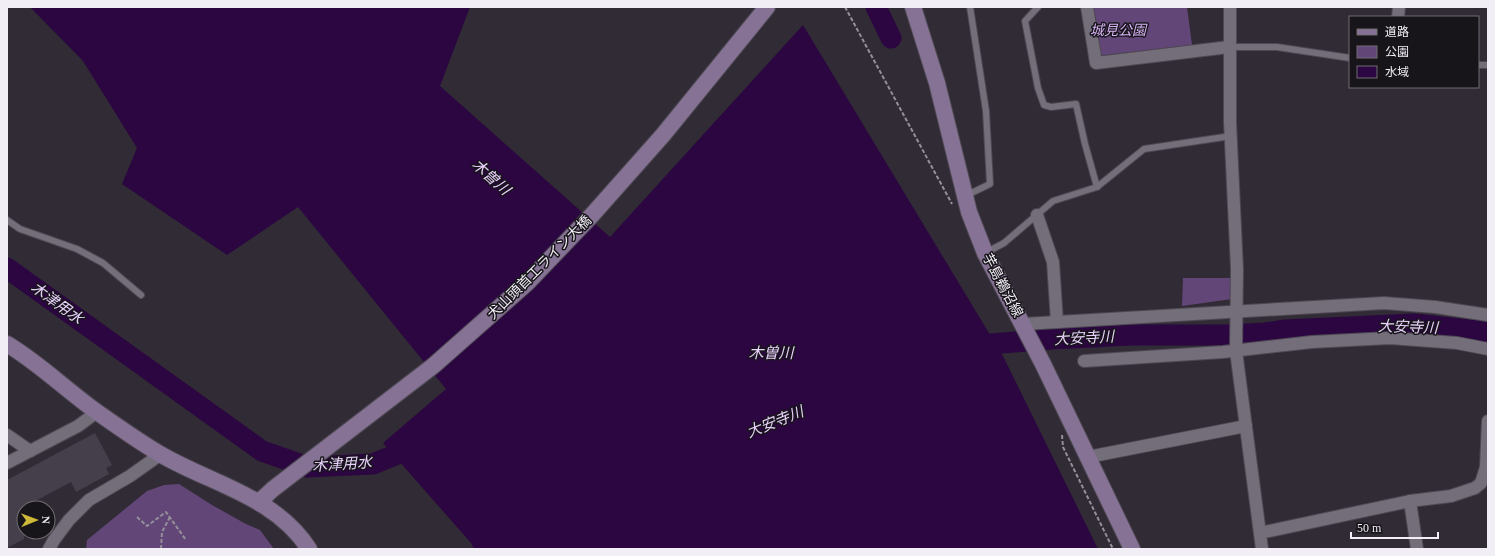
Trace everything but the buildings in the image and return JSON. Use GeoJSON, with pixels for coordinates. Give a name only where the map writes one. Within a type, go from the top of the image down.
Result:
{"type":"FeatureCollection","features":[{"type":"Feature","properties":{"kind":"street","name":"犬山頭首工ライン大橋"},"geometry":{"type":"LineString","coordinates":[[258,502],[433,366],[527,283],[592,215],[663,135],[767,7]]}},
{"type":"Feature","properties":{"kind":"street","name":"芋島鵜沼線"},"geometry":{"type":"LineString","coordinates":[[913,7],[937,83],[969,212],[985,253],[1043,364],[1132,549]]}},
{"type":"Feature","properties":{"kind":"street"},"geometry":{"type":"LineString","coordinates":[[1087,7],[1096,63],[1229,46]]}},
{"type":"Feature","properties":{"kind":"street"},"geometry":{"type":"LineString","coordinates":[[1230,7],[1229,46],[1231,136],[1235,213],[1237,314],[1236,348],[1262,549]]}},
{"type":"Feature","properties":{"kind":"street"},"geometry":{"type":"LineString","coordinates":[[1037,215],[1053,262],[1057,322]]}},
{"type":"Feature","properties":{"kind":"street"},"geometry":{"type":"LineString","coordinates":[[1024,328],[1057,322],[1237,314],[1384,303],[1435,307],[1488,316]]}},
{"type":"Feature","properties":{"kind":"street"},"geometry":{"type":"LineString","coordinates":[[1084,361],[1312,342],[1390,338],[1457,343],[1488,349]]}},
{"type":"Feature","properties":{"kind":"street"},"geometry":{"type":"LineString","coordinates":[[7,344],[97,412],[161,454],[258,502],[280,516],[302,538],[309,549]]}},
{"type":"Feature","properties":{"kind":"street"},"geometry":{"type":"LineString","coordinates":[[7,464],[78,426],[97,412]]}},
{"type":"Feature","properties":{"kind":"street"},"geometry":{"type":"LineString","coordinates":[[1260,533],[1410,501],[1451,496],[1475,488],[1481,483],[1486,467],[1488,421]]}},
{"type":"Feature","properties":{"kind":"street"},"geometry":{"type":"LineString","coordinates":[[1088,457],[1246,426]]}},
{"type":"Feature","properties":{"kind":"street"},"geometry":{"type":"LineString","coordinates":[[7,435],[30,451]]}},
{"type":"Feature","properties":{"kind":"street"},"geometry":{"type":"LineString","coordinates":[[49,549],[69,520],[89,500],[130,476],[161,454]]}},
{"type":"Feature","properties":{"kind":"street"},"geometry":{"type":"LineString","coordinates":[[1410,501],[1417,549]]}},
{"type":"Feature","properties":{"kind":"lane"},"geometry":{"type":"LineString","coordinates":[[965,196],[990,184],[986,112],[970,7]]}},
{"type":"Feature","properties":{"kind":"lane"},"geometry":{"type":"LineString","coordinates":[[1038,7],[1025,21],[1038,88],[1044,105],[1051,107],[1076,104],[1084,144],[1097,188]]}},
{"type":"Feature","properties":{"kind":"lane"},"geometry":{"type":"LineString","coordinates":[[1229,46],[1277,47],[1349,58]]}},
{"type":"Feature","properties":{"kind":"lane"},"geometry":{"type":"LineString","coordinates":[[985,253],[1004,243],[1053,201],[1097,188],[1144,150],[1231,136]]}},
{"type":"Feature","properties":{"kind":"lane"},"geometry":{"type":"LineString","coordinates":[[7,220],[20,229],[77,249],[103,263],[141,295]]}},
{"type":"Feature","properties":{"kind":"path"},"geometry":{"type":"LineString","coordinates":[[137,517],[147,526],[166,512],[186,540]]}},
{"type":"Feature","properties":{"kind":"path"},"geometry":{"type":"LineString","coordinates":[[161,549],[162,532],[170,517]]}},
{"type":"Feature","properties":{"kind":"green space","name":"城見公園"},"geometry":{"type":"Polygon","coordinates":[[[1092,7],[1187,7],[1192,45],[1097,56],[1092,7]]]}},
{"type":"Feature","properties":{"kind":"green space"},"geometry":{"type":"Polygon","coordinates":[[[1183,278],[1231,278],[1232,299],[1182,306],[1183,278]]]}},
{"type":"Feature","properties":{"kind":"green space"},"geometry":{"type":"Polygon","coordinates":[[[179,484],[212,505],[260,530],[274,549],[86,549],[87,540],[147,491],[164,485],[179,484]]]}},
{"type":"Feature","properties":{"kind":"water","name":"木曽川"},"geometry":{"type":"Polygon","coordinates":[[[30,7],[470,7],[440,86],[610,237],[803,25],[1004,358],[1098,549],[474,549],[471,543],[383,443],[446,389],[298,207],[227,255],[122,184],[137,148],[83,61],[30,7]]]}},
{"type":"Feature","properties":{"kind":"waterway"},"geometry":{"type":"LineString","coordinates":[[876,7],[891,38]]}},
{"type":"Feature","properties":{"kind":"waterway","name":"木津用水"},"geometry":{"type":"LineString","coordinates":[[7,268],[262,451],[308,467],[373,464],[419,445]]}},
{"type":"Feature","properties":{"kind":"waterway","name":"大安寺川"},"geometry":{"type":"LineString","coordinates":[[966,346],[1051,339],[1130,335],[1228,335],[1265,333],[1285,330],[1414,324],[1488,333]]}}]}
